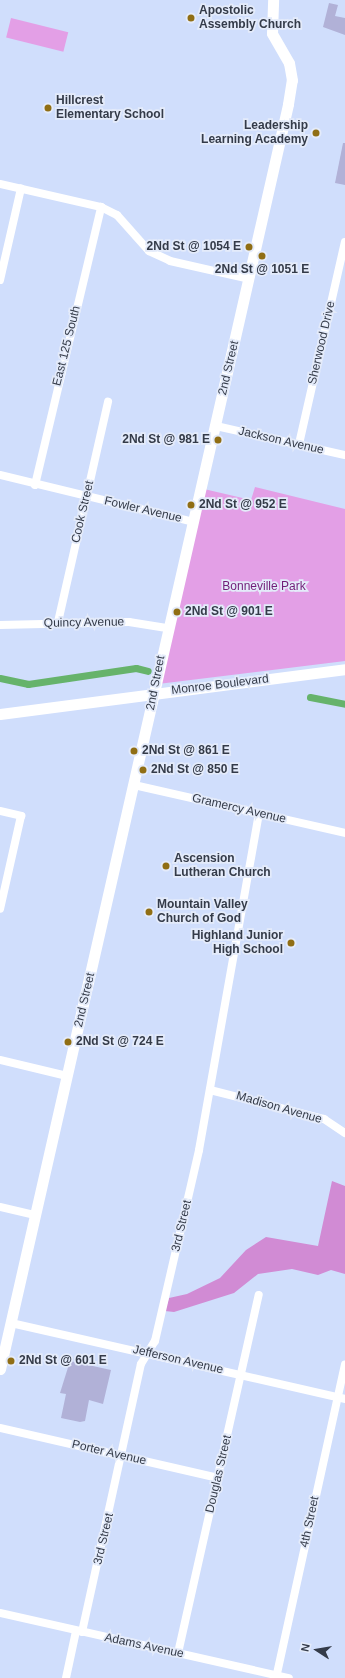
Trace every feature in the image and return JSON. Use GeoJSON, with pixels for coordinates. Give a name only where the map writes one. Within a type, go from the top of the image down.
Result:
{"type":"FeatureCollection","features":[{"type":"Feature","properties":{"kind":"main road","name":"2nd Street"},"geometry":{"type":"LineString","coordinates":[[0,1369],[2,1350],[11,1322],[155,694],[167,628],[194,522],[216,426],[292,80],[289,63],[272,33],[273,0]]}},
{"type":"Feature","properties":{"kind":"main road","name":"Monroe Boulevard"},"geometry":{"type":"LineString","coordinates":[[0,714],[345,669]]}},
{"type":"Feature","properties":{"kind":"street"},"geometry":{"type":"LineString","coordinates":[[0,184],[101,207],[117,215],[149,251],[170,261],[249,279]]}},
{"type":"Feature","properties":{"kind":"street"},"geometry":{"type":"LineString","coordinates":[[0,280],[21,188]]}},
{"type":"Feature","properties":{"kind":"street","name":"East 125 South"},"geometry":{"type":"LineString","coordinates":[[35,485],[101,207]]}},
{"type":"Feature","properties":{"kind":"street","name":"Sherwood Drive"},"geometry":{"type":"LineString","coordinates":[[299,444],[345,242]]}},
{"type":"Feature","properties":{"kind":"street","name":"Cook Street"},"geometry":{"type":"LineString","coordinates":[[58,622],[108,402]]}},
{"type":"Feature","properties":{"kind":"street","name":"Jackson Avenue"},"geometry":{"type":"LineString","coordinates":[[216,426],[345,455]]}},
{"type":"Feature","properties":{"kind":"street","name":"Fowler Avenue"},"geometry":{"type":"LineString","coordinates":[[0,475],[35,485],[194,522]]}},
{"type":"Feature","properties":{"kind":"street","name":"Quincy Avenue"},"geometry":{"type":"LineString","coordinates":[[0,625],[58,622],[129,622],[167,628]]}},
{"type":"Feature","properties":{"kind":"street","name":"Gramercy Avenue"},"geometry":{"type":"LineString","coordinates":[[134,785],[345,833]]}},
{"type":"Feature","properties":{"kind":"street"},"geometry":{"type":"LineString","coordinates":[[0,811],[21,816],[0,909]]}},
{"type":"Feature","properties":{"kind":"street","name":"3rd Street"},"geometry":{"type":"LineString","coordinates":[[66,1678],[122,1456],[141,1364],[155,1341],[210,1090],[258,814]]}},
{"type":"Feature","properties":{"kind":"street"},"geometry":{"type":"LineString","coordinates":[[0,1060],[67,1076]]}},
{"type":"Feature","properties":{"kind":"street","name":"Madison Avenue"},"geometry":{"type":"LineString","coordinates":[[210,1090],[324,1119],[345,1133]]}},
{"type":"Feature","properties":{"kind":"street"},"geometry":{"type":"LineString","coordinates":[[0,1207],[35,1215]]}},
{"type":"Feature","properties":{"kind":"street","name":"Douglas Street"},"geometry":{"type":"LineString","coordinates":[[178,1653],[242,1376],[259,1295]]}},
{"type":"Feature","properties":{"kind":"street","name":"Jefferson Avenue"},"geometry":{"type":"LineString","coordinates":[[11,1322],[341,1398]]}},
{"type":"Feature","properties":{"kind":"street","name":"4th Street"},"geometry":{"type":"LineString","coordinates":[[276,1677],[341,1398],[345,1365]]}},
{"type":"Feature","properties":{"kind":"street","name":"Porter Avenue"},"geometry":{"type":"LineString","coordinates":[[0,1428],[218,1478]]}},
{"type":"Feature","properties":{"kind":"street","name":"Adams Avenue"},"geometry":{"type":"LineString","coordinates":[[0,1613],[178,1653],[276,1677],[289,1678]]}},
{"type":"Feature","properties":{"kind":"green space"},"geometry":{"type":"Polygon","coordinates":[[[11,18],[68,32],[63,52],[6,37],[11,18]]]}},
{"type":"Feature","properties":{"kind":"green space","name":"Bonneville Park"},"geometry":{"type":"Polygon","coordinates":[[[255,487],[345,509],[345,661],[158,684],[204,489],[251,500],[255,487]]]}},
{"type":"Feature","properties":{"kind":"shaded area"},"geometry":{"type":"Polygon","coordinates":[[[332,1181],[345,1186],[345,1274],[331,1270],[318,1275],[292,1269],[258,1274],[234,1293],[174,1312],[165,1311],[169,1298],[187,1294],[220,1278],[246,1250],[266,1237],[318,1246],[332,1181]]]}},
{"type":"Feature","properties":{"kind":"building"},"geometry":{"type":"Polygon","coordinates":[[[329,3],[338,5],[335,16],[345,18],[345,35],[323,27],[329,3]]]}},
{"type":"Feature","properties":{"kind":"building"},"geometry":{"type":"Polygon","coordinates":[[[343,143],[345,143],[345,185],[335,183],[343,143]]]}},
{"type":"Feature","properties":{"kind":"building"},"geometry":{"type":"Polygon","coordinates":[[[70,1361],[111,1370],[103,1404],[89,1400],[85,1421],[80,1422],[61,1418],[66,1394],[60,1393],[70,1361]]]}},
{"type":"Feature","properties":{"kind":"waterway"},"geometry":{"type":"LineString","coordinates":[[0,678],[28,684],[136,668],[148,671]]}},
{"type":"Feature","properties":{"kind":"waterway"},"geometry":{"type":"LineString","coordinates":[[310,697],[345,704]]}},
{"type":"Feature","properties":{"kind":"place","name":"Apostolic Assembly Church"},"geometry":{"type":"Point","coordinates":[191,18]}},
{"type":"Feature","properties":{"kind":"place","name":"Hillcrest Elementary School"},"geometry":{"type":"Point","coordinates":[48,108]}},
{"type":"Feature","properties":{"kind":"place","name":"Leadership Learning Academy"},"geometry":{"type":"Point","coordinates":[316,133]}},
{"type":"Feature","properties":{"kind":"place","name":"2Nd St @ 1054 E"},"geometry":{"type":"Point","coordinates":[249,247]}},
{"type":"Feature","properties":{"kind":"place","name":"2Nd St @ 1051 E"},"geometry":{"type":"Point","coordinates":[262,256]}},
{"type":"Feature","properties":{"kind":"place","name":"2Nd St @ 981 E"},"geometry":{"type":"Point","coordinates":[218,440]}},
{"type":"Feature","properties":{"kind":"place","name":"2Nd St @ 952 E"},"geometry":{"type":"Point","coordinates":[191,505]}},
{"type":"Feature","properties":{"kind":"place","name":"2Nd St @ 901 E"},"geometry":{"type":"Point","coordinates":[177,612]}},
{"type":"Feature","properties":{"kind":"place","name":"2Nd St @ 861 E"},"geometry":{"type":"Point","coordinates":[134,751]}},
{"type":"Feature","properties":{"kind":"place","name":"2Nd St @ 850 E"},"geometry":{"type":"Point","coordinates":[143,770]}},
{"type":"Feature","properties":{"kind":"place","name":"Ascension Lutheran Church"},"geometry":{"type":"Point","coordinates":[166,866]}},
{"type":"Feature","properties":{"kind":"place","name":"Mountain Valley Church of God"},"geometry":{"type":"Point","coordinates":[149,912]}},
{"type":"Feature","properties":{"kind":"place","name":"Highland Junior High School"},"geometry":{"type":"Point","coordinates":[291,943]}},
{"type":"Feature","properties":{"kind":"place","name":"2Nd St @ 724 E"},"geometry":{"type":"Point","coordinates":[68,1042]}},
{"type":"Feature","properties":{"kind":"place","name":"2Nd St @ 601 E"},"geometry":{"type":"Point","coordinates":[11,1361]}}]}
